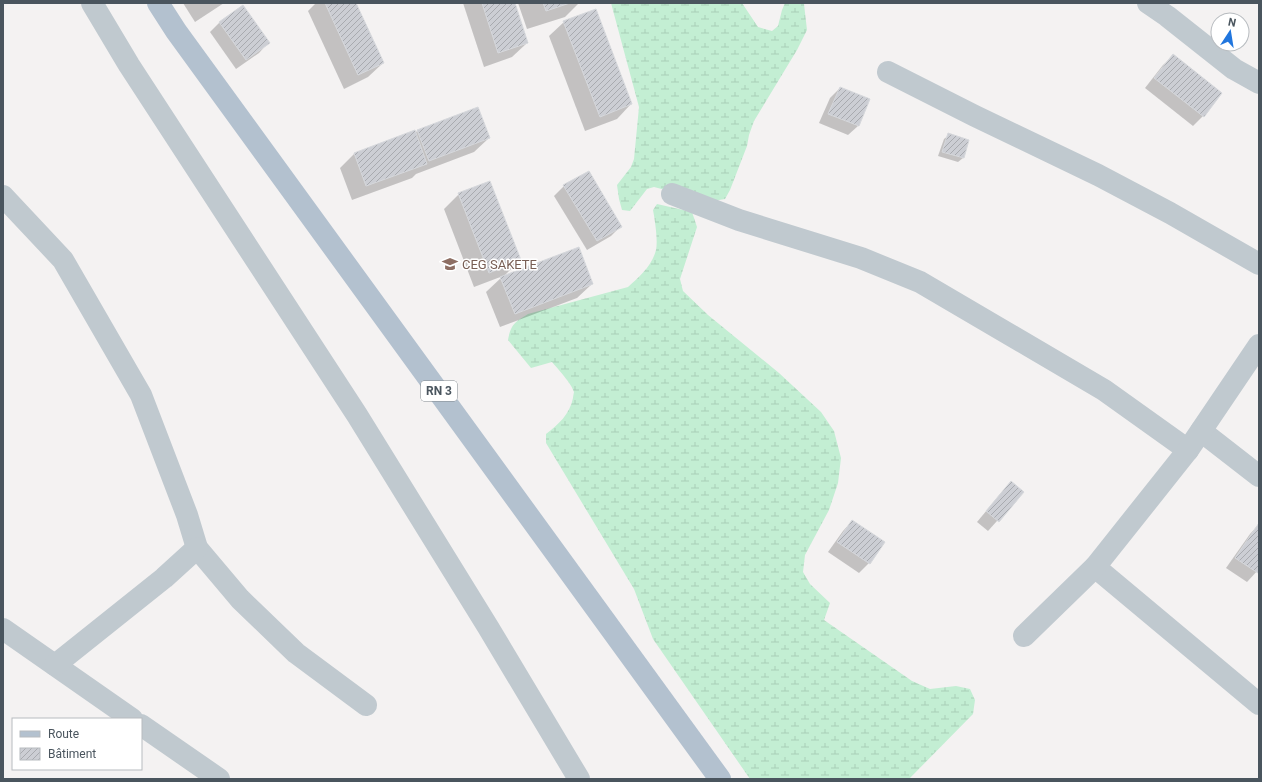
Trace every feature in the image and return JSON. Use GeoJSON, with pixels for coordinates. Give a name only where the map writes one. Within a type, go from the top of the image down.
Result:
{"type":"FeatureCollection","features":[{"type":"Feature","properties":{"kind":"main road","name":"RN 3"},"geometry":{"type":"LineString","coordinates":[[158,3],[176,31],[720,779]]}},
{"type":"Feature","properties":{"kind":"street"},"geometry":{"type":"LineString","coordinates":[[92,3],[129,65],[357,415],[488,627],[578,779]]}},
{"type":"Feature","properties":{"kind":"street"},"geometry":{"type":"LineString","coordinates":[[1148,3],[1234,69],[1259,84]]}},
{"type":"Feature","properties":{"kind":"street"},"geometry":{"type":"LineString","coordinates":[[888,72],[1098,175],[1170,213],[1259,264]]}},
{"type":"Feature","properties":{"kind":"street"},"geometry":{"type":"LineString","coordinates":[[672,194],[739,220],[861,258],[920,282],[1104,390],[1188,450]]}},
{"type":"Feature","properties":{"kind":"street"},"geometry":{"type":"LineString","coordinates":[[3,196],[62,260],[141,395],[187,515],[197,548],[240,599],[296,653],[366,705]]}},
{"type":"Feature","properties":{"kind":"street"},"geometry":{"type":"LineString","coordinates":[[1024,636],[1095,567],[1188,450],[1259,345]]}},
{"type":"Feature","properties":{"kind":"street"},"geometry":{"type":"LineString","coordinates":[[1202,431],[1259,476]]}},
{"type":"Feature","properties":{"kind":"street"},"geometry":{"type":"LineString","coordinates":[[55,665],[164,578],[197,548]]}},
{"type":"Feature","properties":{"kind":"street"},"geometry":{"type":"LineString","coordinates":[[1095,567],[1259,704]]}},
{"type":"Feature","properties":{"kind":"street"},"geometry":{"type":"LineString","coordinates":[[3,629],[131,718]]}},
{"type":"Feature","properties":{"kind":"street"},"geometry":{"type":"LineString","coordinates":[[142,726],[219,779]]}},
{"type":"Feature","properties":{"kind":"green space"},"geometry":{"type":"Polygon","coordinates":[[[611,3],[742,3],[758,27],[772,31],[778,26],[785,3],[804,4],[807,30],[797,50],[754,121],[747,146],[725,199],[713,201],[704,200],[654,187],[647,189],[630,211],[622,210],[617,185],[631,167],[634,159],[639,107],[611,3]]]}},
{"type":"Feature","properties":{"kind":"green space"},"geometry":{"type":"Polygon","coordinates":[[[657,204],[692,212],[697,227],[680,279],[683,291],[708,315],[779,373],[821,412],[834,431],[841,458],[838,483],[829,510],[805,555],[803,572],[810,584],[830,603],[824,620],[912,681],[930,689],[956,686],[970,689],[975,700],[973,714],[909,779],[750,779],[653,639],[634,589],[546,443],[546,434],[559,423],[566,414],[571,404],[574,392],[552,362],[531,368],[508,340],[512,327],[528,314],[628,287],[645,271],[654,256],[657,241],[653,210],[657,204]]]}},
{"type":"Feature","properties":{"kind":"building"},"geometry":{"type":"Polygon","coordinates":[[[325,3],[356,3],[384,63],[358,75],[325,3]]]}},
{"type":"Feature","properties":{"kind":"building"},"geometry":{"type":"Polygon","coordinates":[[[482,3],[515,3],[528,43],[498,53],[482,3]]]}},
{"type":"Feature","properties":{"kind":"building"},"geometry":{"type":"Polygon","coordinates":[[[543,3],[570,3],[546,11],[543,3]]]}},
{"type":"Feature","properties":{"kind":"building"},"geometry":{"type":"Polygon","coordinates":[[[243,5],[270,43],[246,60],[219,22],[243,5]]]}},
{"type":"Feature","properties":{"kind":"building"},"geometry":{"type":"Polygon","coordinates":[[[596,9],[632,104],[600,117],[563,21],[596,9]]]}},
{"type":"Feature","properties":{"kind":"building"},"geometry":{"type":"Polygon","coordinates":[[[1173,54],[1222,93],[1204,117],[1154,78],[1173,54]]]}},
{"type":"Feature","properties":{"kind":"building"},"geometry":{"type":"Polygon","coordinates":[[[840,87],[870,99],[859,126],[828,114],[840,87]]]}},
{"type":"Feature","properties":{"kind":"building"},"geometry":{"type":"Polygon","coordinates":[[[478,107],[490,138],[429,161],[417,130],[478,107]]]}},
{"type":"Feature","properties":{"kind":"building"},"geometry":{"type":"Polygon","coordinates":[[[415,130],[427,164],[366,186],[354,153],[415,130]]]}},
{"type":"Feature","properties":{"kind":"building"},"geometry":{"type":"Polygon","coordinates":[[[948,133],[969,140],[964,158],[942,152],[948,133]]]}},
{"type":"Feature","properties":{"kind":"building"},"geometry":{"type":"Polygon","coordinates":[[[589,171],[622,227],[597,241],[563,185],[589,171]]]}},
{"type":"Feature","properties":{"kind":"building"},"geometry":{"type":"Polygon","coordinates":[[[490,181],[521,260],[489,273],[458,193],[490,181]]]}},
{"type":"Feature","properties":{"kind":"building"},"geometry":{"type":"Polygon","coordinates":[[[579,247],[593,284],[515,314],[500,277],[579,247]]]}},
{"type":"Feature","properties":{"kind":"building"},"geometry":{"type":"Polygon","coordinates":[[[1011,481],[1024,492],[999,522],[986,511],[1011,481]]]}},
{"type":"Feature","properties":{"kind":"building"},"geometry":{"type":"Polygon","coordinates":[[[852,520],[885,542],[870,564],[837,542],[852,520]]]}},
{"type":"Feature","properties":{"kind":"building"},"geometry":{"type":"Polygon","coordinates":[[[1259,523],[1259,571],[1258,573],[1235,558],[1259,523]]]}},
{"type":"Feature","properties":{"kind":"place","name":"CEG SAKETE"},"geometry":{"type":"Point","coordinates":[450,264]}}]}
